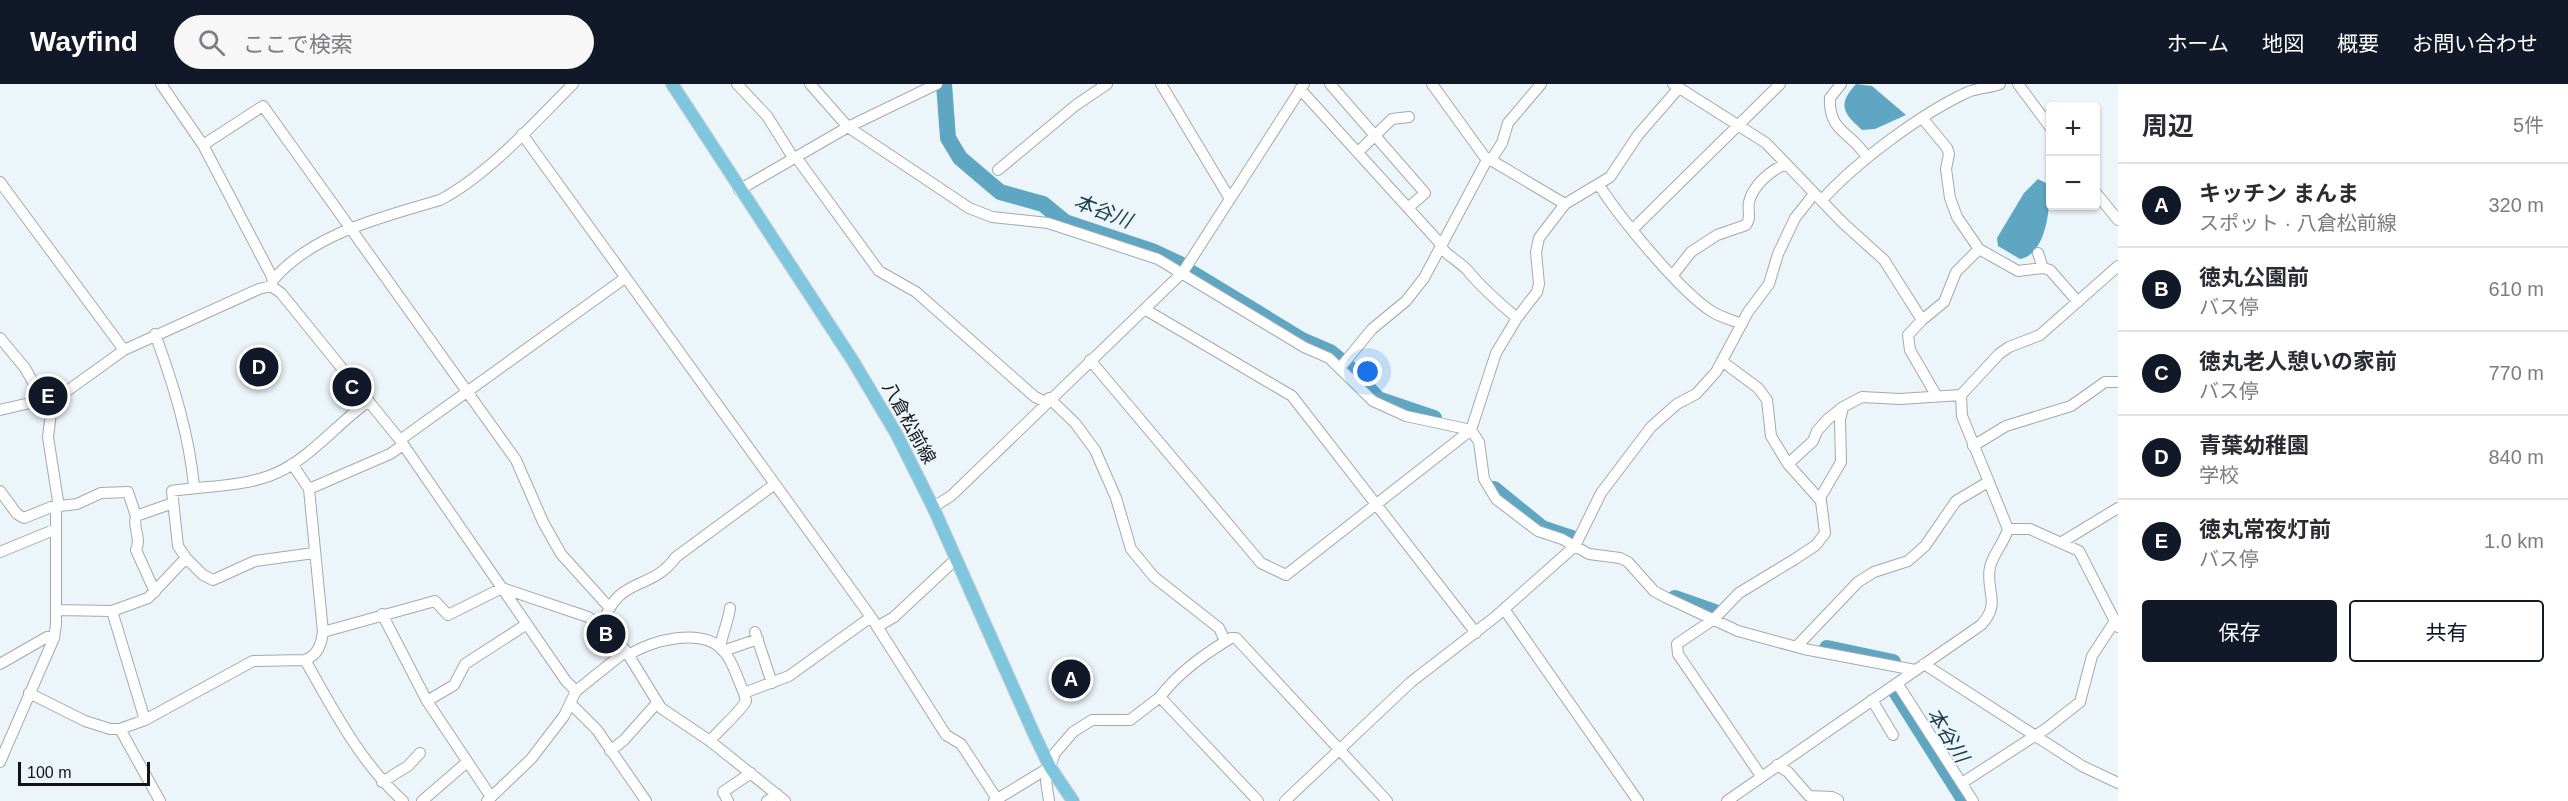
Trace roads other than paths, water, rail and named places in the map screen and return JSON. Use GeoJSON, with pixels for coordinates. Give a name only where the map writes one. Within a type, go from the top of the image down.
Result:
{"type":"FeatureCollection","features":[{"type":"Feature","properties":{"kind":"main road","name":"八倉松前線"},"geometry":{"type":"LineString","coordinates":[[672,84],[876,398],[933,507],[1050,767],[1073,801]]}},
{"type":"Feature","properties":{"kind":"street"},"geometry":{"type":"LineString","coordinates":[[161,84],[203,145],[210,162],[247,225],[272,283],[401,442],[566,681],[576,691]]}},
{"type":"Feature","properties":{"kind":"street"},"geometry":{"type":"LineString","coordinates":[[0,410],[47,403],[124,350],[272,283],[310,250],[351,229],[440,200],[454,193],[522,134],[573,84]]}},
{"type":"Feature","properties":{"kind":"street"},"geometry":{"type":"LineString","coordinates":[[737,84],[767,116],[795,158],[879,271],[916,292],[1035,397],[1048,400],[1075,423],[1095,450],[1116,498],[1131,549],[1154,577],[1219,628],[1225,641]]}},
{"type":"Feature","properties":{"kind":"street"},"geometry":{"type":"LineString","coordinates":[[810,84],[848,128],[980,213],[992,217],[1048,223],[1139,252],[1183,272],[1297,343],[1329,358],[1365,395],[1385,407],[1406,416],[1471,430],[1479,442],[1484,479],[1496,499],[1538,531],[1589,554],[1620,558],[1628,562],[1654,591],[1738,631],[1796,647],[1919,667],[2082,766],[2118,783]]}},
{"type":"Feature","properties":{"kind":"street"},"geometry":{"type":"LineString","coordinates":[[739,190],[848,128],[936,84]]}},
{"type":"Feature","properties":{"kind":"street"},"geometry":{"type":"LineString","coordinates":[[998,170],[1076,105],[1107,84]]}},
{"type":"Feature","properties":{"kind":"street"},"geometry":{"type":"LineString","coordinates":[[1161,84],[1230,199]]}},
{"type":"Feature","properties":{"kind":"street"},"geometry":{"type":"LineString","coordinates":[[1330,84],[1425,193],[1408,208]]}},
{"type":"Feature","properties":{"kind":"street"},"geometry":{"type":"LineString","coordinates":[[1432,84],[1478,150],[1565,204]]}},
{"type":"Feature","properties":{"kind":"street"},"geometry":{"type":"LineString","coordinates":[[1340,368],[1372,329],[1416,289],[1490,159],[1502,143],[1508,123],[1541,84]]}},
{"type":"Feature","properties":{"kind":"street"},"geometry":{"type":"LineString","coordinates":[[1633,230],[1737,124],[1780,84]]}},
{"type":"Feature","properties":{"kind":"street"},"geometry":{"type":"LineString","coordinates":[[1841,84],[1830,98],[1833,119],[1842,134],[1858,146],[1867,158]]}},
{"type":"Feature","properties":{"kind":"street"},"geometry":{"type":"LineString","coordinates":[[1285,801],[1411,682],[1476,633],[1575,546],[1596,501],[1645,434],[1665,414],[1704,387],[1723,362],[1742,324],[1769,284],[1778,254],[1795,218],[1867,158],[1953,99],[1973,87],[2000,84]]}},
{"type":"Feature","properties":{"kind":"street"},"geometry":{"type":"LineString","coordinates":[[2018,84],[2046,121]]}},
{"type":"Feature","properties":{"kind":"street"},"geometry":{"type":"LineString","coordinates":[[1090,360],[1261,563],[1286,575],[1471,430],[1496,353],[1517,318],[1537,292],[1537,244],[1550,221],[1565,204],[1610,177],[1675,86],[1761,139],[1843,223],[1884,260],[1922,320]]}},
{"type":"Feature","properties":{"kind":"street"},"geometry":{"type":"LineString","coordinates":[[933,507],[951,496],[1183,272],[1302,87],[1408,208],[1442,251],[1467,270],[1477,284],[1517,318]]}},
{"type":"Feature","properties":{"kind":"street"},"geometry":{"type":"LineString","coordinates":[[203,145],[263,106],[516,460],[543,522],[561,554],[608,606]]}},
{"type":"Feature","properties":{"kind":"street"},"geometry":{"type":"LineString","coordinates":[[1358,152],[1392,119],[1409,117]]}},
{"type":"Feature","properties":{"kind":"street"},"geometry":{"type":"LineString","coordinates":[[1923,119],[1947,148],[1949,154],[1946,169],[1950,198],[1957,217],[1979,249],[2018,272],[2043,268],[2056,275],[2078,302]]}},
{"type":"Feature","properties":{"kind":"street"},"geometry":{"type":"LineString","coordinates":[[522,134],[871,617],[945,735],[961,744],[996,800],[1050,767]]}},
{"type":"Feature","properties":{"kind":"street"},"geometry":{"type":"LineString","coordinates":[[1673,275],[1691,252],[1717,234],[1746,225],[1754,189],[1772,172],[1786,164]]}},
{"type":"Feature","properties":{"kind":"street"},"geometry":{"type":"LineString","coordinates":[[0,182],[124,350]]}},
{"type":"Feature","properties":{"kind":"street"},"geometry":{"type":"LineString","coordinates":[[1599,185],[1633,230],[1673,275],[1712,312],[1742,324]]}},
{"type":"Feature","properties":{"kind":"street"},"geometry":{"type":"LineString","coordinates":[[2100,198],[2118,220]]}},
{"type":"Feature","properties":{"kind":"street"},"geometry":{"type":"LineString","coordinates":[[1936,395],[1908,343],[1908,336],[1922,320],[1944,302],[1956,272],[1979,249]]}},
{"type":"Feature","properties":{"kind":"street"},"geometry":{"type":"LineString","coordinates":[[2038,253],[2043,268]]}},
{"type":"Feature","properties":{"kind":"street"},"geometry":{"type":"LineString","coordinates":[[1788,464],[1813,441],[1821,426],[1843,407],[1869,396],[1900,399],[1961,394],[1999,354],[2009,347],[2040,335],[2118,266]]}},
{"type":"Feature","properties":{"kind":"street"},"geometry":{"type":"LineString","coordinates":[[309,489],[390,454],[401,442],[467,391],[625,278]]}},
{"type":"Feature","properties":{"kind":"street"},"geometry":{"type":"LineString","coordinates":[[1146,309],[1292,396],[1476,633]]}},
{"type":"Feature","properties":{"kind":"street"},"geometry":{"type":"LineString","coordinates":[[155,334],[169,372],[190,447],[194,486]]}},
{"type":"Feature","properties":{"kind":"street"},"geometry":{"type":"LineString","coordinates":[[0,338],[25,368],[47,403],[48,437],[57,507],[57,610],[54,638],[0,762]]}},
{"type":"Feature","properties":{"kind":"street"},"geometry":{"type":"LineString","coordinates":[[1723,362],[1758,388],[1767,400],[1771,436],[1788,464],[1820,498],[1826,525],[1822,539],[1795,559],[1739,593],[1714,619],[1677,644],[1678,654],[1761,776]]}},
{"type":"Feature","properties":{"kind":"street"},"geometry":{"type":"LineString","coordinates":[[1973,446],[2006,426],[2071,406],[2105,381],[2118,382]]}},
{"type":"Feature","properties":{"kind":"street"},"geometry":{"type":"LineString","coordinates":[[1727,801],[1989,616],[1993,599],[1990,568],[2003,546],[2008,529],[1962,416],[1961,394]]}},
{"type":"Feature","properties":{"kind":"street"},"geometry":{"type":"LineString","coordinates":[[314,553],[255,561],[213,580],[203,575],[178,546],[172,491],[194,486],[242,483],[267,477],[292,464],[369,401]]}},
{"type":"Feature","properties":{"kind":"street"},"geometry":{"type":"LineString","coordinates":[[1820,498],[1841,462],[1840,420],[1843,407]]}},
{"type":"Feature","properties":{"kind":"street"},"geometry":{"type":"LineString","coordinates":[[29,693],[86,721],[110,729],[120,729],[145,720],[253,661],[305,660],[317,653],[323,632],[309,489],[292,464]]}},
{"type":"Feature","properties":{"kind":"street"},"geometry":{"type":"LineString","coordinates":[[1796,647],[1858,582],[1874,572],[1908,561],[1925,546],[1956,501],[1988,482]]}},
{"type":"Feature","properties":{"kind":"street"},"geometry":{"type":"LineString","coordinates":[[602,626],[608,606],[629,588],[663,572],[676,556],[775,484]]}},
{"type":"Feature","properties":{"kind":"street"},"geometry":{"type":"LineString","coordinates":[[0,491],[17,514],[24,518],[57,507],[77,504],[101,493],[128,492],[136,516],[134,520],[140,543],[136,550],[155,592]]}},
{"type":"Feature","properties":{"kind":"street"},"geometry":{"type":"LineString","coordinates":[[136,516],[173,503]]}},
{"type":"Feature","properties":{"kind":"street"},"geometry":{"type":"LineString","coordinates":[[2062,542],[2118,508]]}},
{"type":"Feature","properties":{"kind":"street"},"geometry":{"type":"LineString","coordinates":[[0,552],[56,529]]}},
{"type":"Feature","properties":{"kind":"street"},"geometry":{"type":"LineString","coordinates":[[1962,783],[2035,736],[2080,702],[2088,664],[2116,624],[2079,551],[2030,530],[2008,529]]}},
{"type":"Feature","properties":{"kind":"street"},"geometry":{"type":"LineString","coordinates":[[57,610],[112,611],[148,598],[186,558]]}},
{"type":"Feature","properties":{"kind":"street"},"geometry":{"type":"LineString","coordinates":[[877,627],[894,617],[956,559]]}},
{"type":"Feature","properties":{"kind":"street"},"geometry":{"type":"LineString","coordinates":[[323,632],[435,601],[443,613],[448,615],[502,588],[588,617],[602,626],[627,653],[657,703],[674,718],[711,741],[781,798]]}},
{"type":"Feature","properties":{"kind":"street"},"geometry":{"type":"LineString","coordinates":[[721,649],[723,631],[728,624],[730,608]]}},
{"type":"Feature","properties":{"kind":"street"},"geometry":{"type":"LineString","coordinates":[[1504,609],[1638,801]]}},
{"type":"Feature","properties":{"kind":"street"},"geometry":{"type":"LineString","coordinates":[[112,611],[145,720]]}},
{"type":"Feature","properties":{"kind":"street"},"geometry":{"type":"LineString","coordinates":[[382,614],[427,701],[489,799],[531,759],[572,704],[576,691],[627,653],[657,643],[687,637],[707,641],[721,649],[746,701],[711,741]]}},
{"type":"Feature","properties":{"kind":"street"},"geometry":{"type":"LineString","coordinates":[[744,693],[789,676],[871,617]]}},
{"type":"Feature","properties":{"kind":"street"},"geometry":{"type":"LineString","coordinates":[[427,701],[454,685],[465,664],[527,624]]}},
{"type":"Feature","properties":{"kind":"street"},"geometry":{"type":"LineString","coordinates":[[721,649],[757,635],[772,683]]}},
{"type":"Feature","properties":{"kind":"street"},"geometry":{"type":"LineString","coordinates":[[0,664],[47,637],[54,638]]}},
{"type":"Feature","properties":{"kind":"street"},"geometry":{"type":"LineString","coordinates":[[1049,801],[1046,781],[1062,743],[1085,723],[1092,720],[1130,720],[1160,697],[1174,680],[1225,641],[1236,638],[1387,801]]}},
{"type":"Feature","properties":{"kind":"street"},"geometry":{"type":"LineString","coordinates":[[305,660],[345,731],[382,782],[404,801]]}},
{"type":"Feature","properties":{"kind":"street"},"geometry":{"type":"LineString","coordinates":[[1897,683],[1973,801]]}},
{"type":"Feature","properties":{"kind":"street"},"geometry":{"type":"LineString","coordinates":[[1160,697],[1258,801]]}},
{"type":"Feature","properties":{"kind":"street"},"geometry":{"type":"LineString","coordinates":[[1872,700],[1893,735]]}},
{"type":"Feature","properties":{"kind":"street"},"geometry":{"type":"LineString","coordinates":[[610,751],[624,740],[657,703]]}},
{"type":"Feature","properties":{"kind":"street"},"geometry":{"type":"LineString","coordinates":[[572,704],[597,730],[646,801]]}},
{"type":"Feature","properties":{"kind":"street"},"geometry":{"type":"LineString","coordinates":[[120,729],[160,801]]}},
{"type":"Feature","properties":{"kind":"street"},"geometry":{"type":"LineString","coordinates":[[382,782],[408,766],[420,753]]}},
{"type":"Feature","properties":{"kind":"street"},"geometry":{"type":"LineString","coordinates":[[422,801],[466,763]]}},
{"type":"Feature","properties":{"kind":"street"},"geometry":{"type":"LineString","coordinates":[[1777,765],[1788,772],[1809,796],[1832,797],[1838,800]]}},
{"type":"Feature","properties":{"kind":"street"},"geometry":{"type":"LineString","coordinates":[[728,801],[723,792],[751,773]]}},
{"type":"Feature","properties":{"kind":"street"},"geometry":{"type":"LineString","coordinates":[[767,801],[781,798]]}},
{"type":"Feature","properties":{"kind":"water"},"geometry":{"type":"Polygon","coordinates":[[[1856,84],[1872,86],[1906,115],[1875,129],[1862,130],[1850,119],[1845,109],[1846,98],[1856,84]]]}},
{"type":"Feature","properties":{"kind":"water"},"geometry":{"type":"Polygon","coordinates":[[[2038,179],[2046,183],[2046,210],[2049,210],[2045,228],[2036,248],[2029,255],[2020,259],[1998,246],[1997,238],[2024,193],[2038,179]]]}},
{"type":"Feature","properties":{"kind":"waterway","name":"本谷川"},"geometry":{"type":"LineString","coordinates":[[944,84],[948,138],[960,158],[1000,192],[1043,204],[1065,222],[1152,251],[1180,264]]}},
{"type":"Feature","properties":{"kind":"waterway","name":"本谷川"},"geometry":{"type":"LineString","coordinates":[[1192,273],[1302,340],[1330,352],[1341,361]]}},
{"type":"Feature","properties":{"kind":"waterway","name":"本谷川"},"geometry":{"type":"LineString","coordinates":[[1348,367],[1378,399],[1434,418]]}},
{"type":"Feature","properties":{"kind":"waterway","name":"本谷川"},"geometry":{"type":"LineString","coordinates":[[1494,489],[1542,528],[1575,539]]}},
{"type":"Feature","properties":{"kind":"waterway","name":"本谷川"},"geometry":{"type":"LineString","coordinates":[[1675,598],[1715,612]]}},
{"type":"Feature","properties":{"kind":"waterway","name":"本谷川"},"geometry":{"type":"LineString","coordinates":[[1827,648],[1893,662]]}},
{"type":"Feature","properties":{"kind":"waterway","name":"本谷川"},"geometry":{"type":"LineString","coordinates":[[1895,690],[1965,801]]}},
{"type":"Feature","properties":{"kind":"place","name":"青葉幼稚園"},"geometry":{"type":"Point","coordinates":[259,367]}},
{"type":"Feature","properties":{"kind":"place","name":"徳丸老人憩いの家前"},"geometry":{"type":"Point","coordinates":[352,387]}},
{"type":"Feature","properties":{"kind":"place","name":"徳丸常夜灯前"},"geometry":{"type":"Point","coordinates":[48,396]}},
{"type":"Feature","properties":{"kind":"place","name":"徳丸公園前"},"geometry":{"type":"Point","coordinates":[606,634]}},
{"type":"Feature","properties":{"kind":"place","name":"キッチン まんま"},"geometry":{"type":"Point","coordinates":[1071,679]}}]}
